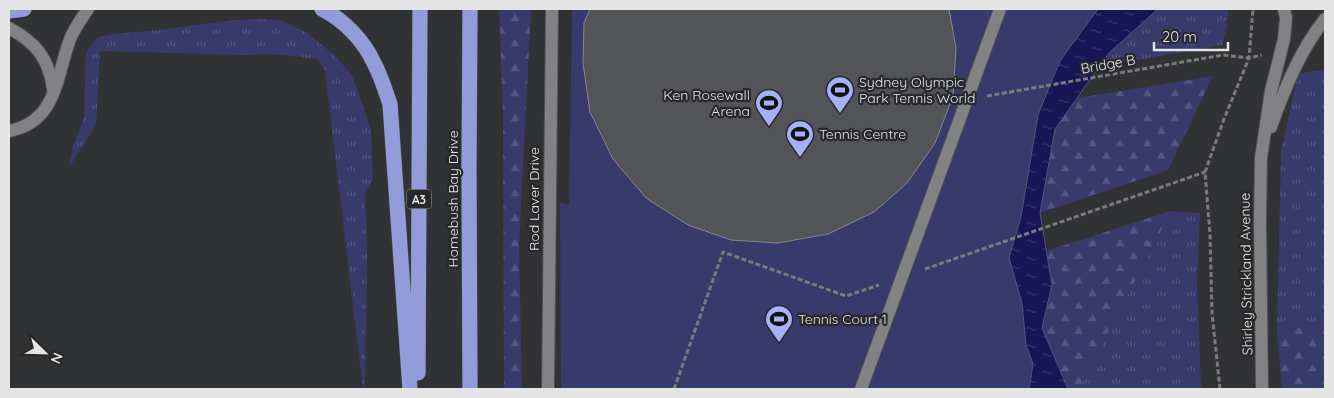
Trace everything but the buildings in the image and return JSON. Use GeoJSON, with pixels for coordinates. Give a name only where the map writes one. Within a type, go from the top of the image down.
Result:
{"type":"FeatureCollection","features":[{"type":"Feature","properties":{"kind":"highway"},"geometry":{"type":"LineString","coordinates":[[9,11],[24,9]]}},
{"type":"Feature","properties":{"kind":"highway"},"geometry":{"type":"LineString","coordinates":[[322,9],[339,20],[354,34],[374,61],[390,104],[410,389]]}},
{"type":"Feature","properties":{"kind":"highway","name":"A3"},"geometry":{"type":"LineString","coordinates":[[418,389],[420,9]]}},
{"type":"Feature","properties":{"kind":"highway","name":"Homebush Bay Drive"},"geometry":{"type":"LineString","coordinates":[[470,9],[470,389]]}},
{"type":"Feature","properties":{"kind":"street"},"geometry":{"type":"LineString","coordinates":[[9,132],[21,128],[44,111],[54,94],[70,40],[80,19],[88,9]]}},
{"type":"Feature","properties":{"kind":"street"},"geometry":{"type":"LineString","coordinates":[[335,9],[354,34]]}},
{"type":"Feature","properties":{"kind":"street","name":"Rod Laver Drive"},"geometry":{"type":"LineString","coordinates":[[548,389],[549,149],[552,9]]}},
{"type":"Feature","properties":{"kind":"street"},"geometry":{"type":"LineString","coordinates":[[861,389],[1000,9]]}},
{"type":"Feature","properties":{"kind":"street","name":"Shirley Strickland Avenue"},"geometry":{"type":"LineString","coordinates":[[1262,389],[1261,158],[1270,100],[1286,28],[1284,9]]}},
{"type":"Feature","properties":{"kind":"street","name":"Shirley Strickland Avenue"},"geometry":{"type":"LineString","coordinates":[[1261,158],[1278,106],[1297,64],[1325,19]]}},
{"type":"Feature","properties":{"kind":"street"},"geometry":{"type":"LineString","coordinates":[[9,28],[26,38],[38,49],[52,77],[54,94]]}},
{"type":"Feature","properties":{"kind":"path"},"geometry":{"type":"LineString","coordinates":[[1220,389],[1212,313],[1206,172],[1224,119],[1249,58],[1253,9]]}},
{"type":"Feature","properties":{"kind":"path","name":"Bridge B"},"geometry":{"type":"LineString","coordinates":[[967,99],[1223,55],[1249,58]]}},
{"type":"Feature","properties":{"kind":"path"},"geometry":{"type":"LineString","coordinates":[[674,389],[723,252],[846,296],[1206,172]]}},
{"type":"Feature","properties":{"kind":"green space"},"geometry":{"type":"Polygon","coordinates":[[[499,9],[531,9],[519,245],[522,389],[504,389],[503,112],[499,9]]]}},
{"type":"Feature","properties":{"kind":"green space","name":"Tennis Centre"},"geometry":{"type":"Polygon","coordinates":[[[572,9],[1098,9],[1060,60],[1038,115],[1021,217],[1009,258],[1022,303],[1026,345],[1033,364],[1029,389],[561,389],[560,202],[569,205],[572,9]]]}},
{"type":"Feature","properties":{"kind":"green space"},"geometry":{"type":"Polygon","coordinates":[[[1158,9],[1228,9],[1227,26],[1222,45],[1099,67],[1109,53],[1158,9]]]}},
{"type":"Feature","properties":{"kind":"green space"},"geometry":{"type":"Polygon","coordinates":[[[254,19],[280,20],[307,33],[333,54],[352,75],[371,129],[373,179],[365,194],[367,253],[365,389],[363,389],[325,71],[318,59],[272,54],[242,55],[100,51],[96,125],[68,169],[73,146],[84,118],[86,52],[98,37],[254,19]]]}},
{"type":"Feature","properties":{"kind":"green space"},"geometry":{"type":"Polygon","coordinates":[[[1325,69],[1325,321],[1277,333],[1281,151],[1298,74],[1325,69]]]}},
{"type":"Feature","properties":{"kind":"green space"},"geometry":{"type":"Polygon","coordinates":[[[1213,76],[1168,170],[1040,213],[1055,129],[1078,98],[1213,76]]]}},
{"type":"Feature","properties":{"kind":"green space"},"geometry":{"type":"Polygon","coordinates":[[[1171,211],[1200,213],[1197,284],[1201,389],[1079,389],[1171,211]]]}},
{"type":"Feature","properties":{"kind":"green space"},"geometry":{"type":"Polygon","coordinates":[[[1171,211],[1079,389],[1068,389],[1042,328],[1052,285],[1046,251],[1171,211]]]}},
{"type":"Feature","properties":{"kind":"green space"},"geometry":{"type":"Polygon","coordinates":[[[1325,321],[1325,389],[1282,389],[1277,333],[1325,321]]]}},
{"type":"Feature","properties":{"kind":"water"},"geometry":{"type":"Polygon","coordinates":[[[1098,9],[1158,9],[1109,53],[1055,129],[1040,213],[1052,285],[1042,328],[1068,389],[1029,389],[1033,364],[1026,345],[1022,303],[1009,258],[1021,217],[1038,115],[1060,61],[1098,9]]]}},
{"type":"Feature","properties":{"kind":"place","name":"Sydney Olympic Park Tennis World"},"geometry":{"type":"Point","coordinates":[840,114]}},
{"type":"Feature","properties":{"kind":"place","name":"Ken Rosewall Arena"},"geometry":{"type":"Point","coordinates":[769,127]}},
{"type":"Feature","properties":{"kind":"place","name":"Tennis Centre"},"geometry":{"type":"Point","coordinates":[800,158]}},
{"type":"Feature","properties":{"kind":"place","name":"Tennis Court 1"},"geometry":{"type":"Point","coordinates":[779,343]}}]}
